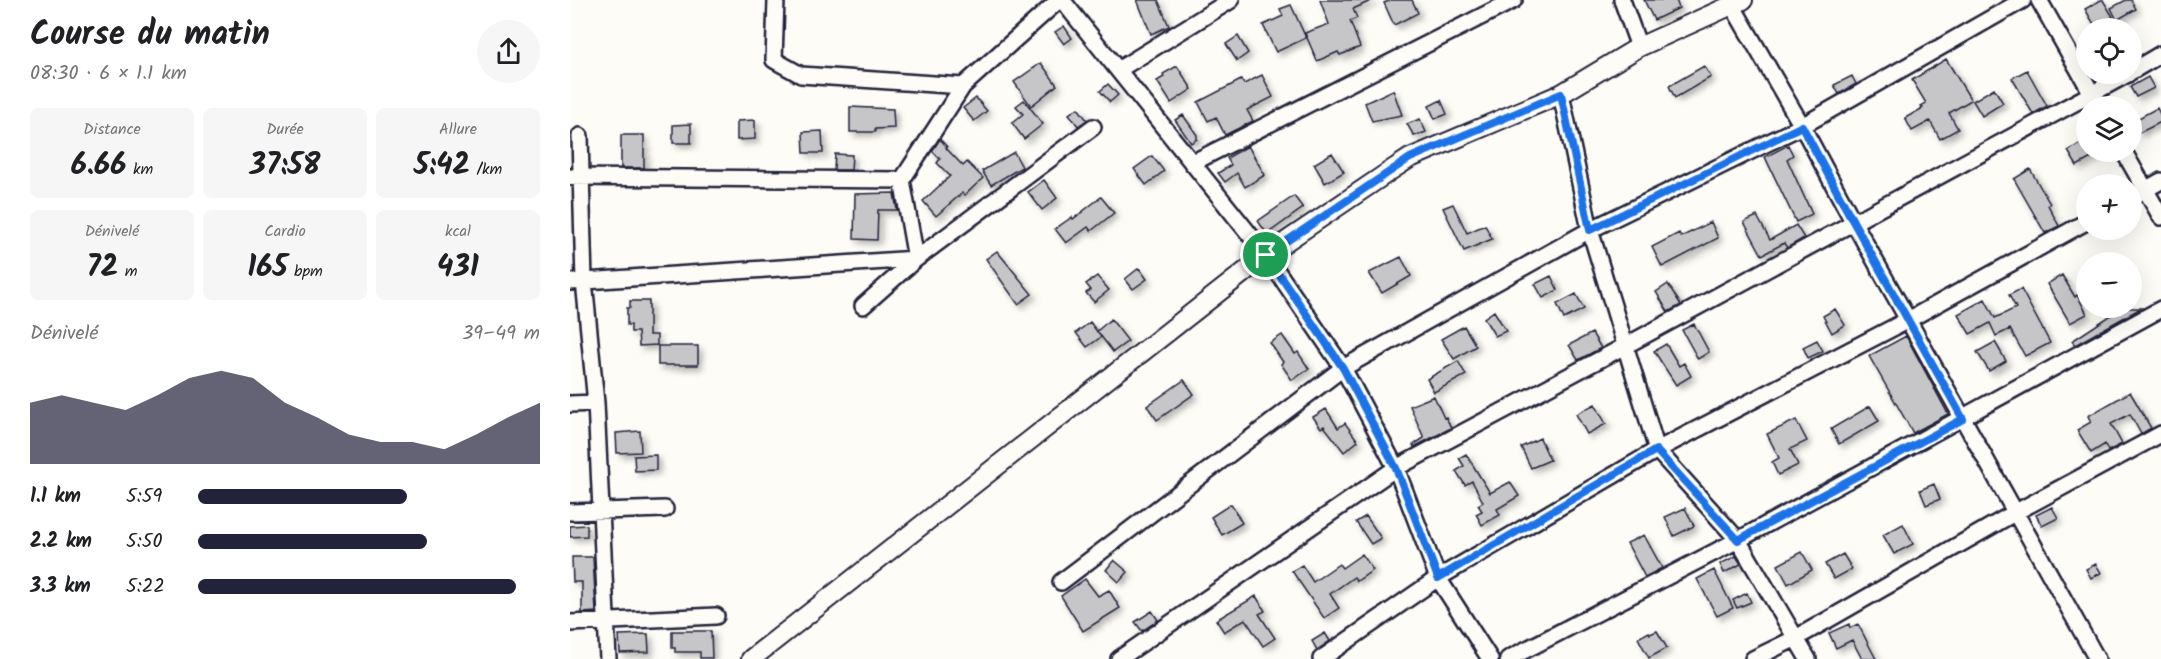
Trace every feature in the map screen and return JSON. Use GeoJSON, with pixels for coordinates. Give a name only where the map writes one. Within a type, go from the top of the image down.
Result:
{"type":"FeatureCollection","features":[{"type":"Feature","properties":{"kind":"main road"},"geometry":{"type":"LineString","coordinates":[[751,659],[1266,255],[1410,158],[1561,94],[1639,47],[1738,3]]}},
{"type":"Feature","properties":{"kind":"street"},"geometry":{"type":"LineString","coordinates":[[776,0],[774,60],[801,75],[963,86]]}},
{"type":"Feature","properties":{"kind":"street"},"geometry":{"type":"LineString","coordinates":[[916,260],[902,180],[963,86],[1060,0],[1266,255],[1343,368],[1396,468],[1438,578],[1490,659]]}},
{"type":"Feature","properties":{"kind":"street"},"geometry":{"type":"LineString","coordinates":[[1118,70],[1231,0]]}},
{"type":"Feature","properties":{"kind":"street"},"geometry":{"type":"LineString","coordinates":[[1192,163],[1514,0]]}},
{"type":"Feature","properties":{"kind":"street"},"geometry":{"type":"LineString","coordinates":[[1622,0],[1639,47]]}},
{"type":"Feature","properties":{"kind":"street"},"geometry":{"type":"LineString","coordinates":[[1061,582],[1343,368],[1590,230],[1802,126],[2023,0]]}},
{"type":"Feature","properties":{"kind":"street"},"geometry":{"type":"LineString","coordinates":[[2039,0],[2093,96]]}},
{"type":"Feature","properties":{"kind":"street"},"geometry":{"type":"LineString","coordinates":[[1738,3],[1854,223],[2097,659]]}},
{"type":"Feature","properties":{"kind":"street"},"geometry":{"type":"LineString","coordinates":[[2142,65],[2161,54]]}},
{"type":"Feature","properties":{"kind":"street"},"geometry":{"type":"LineString","coordinates":[[2100,96],[2115,84]]}},
{"type":"Feature","properties":{"kind":"street"},"geometry":{"type":"LineString","coordinates":[[1561,94],[1590,230],[1656,450],[1738,540],[1808,659]]}},
{"type":"Feature","properties":{"kind":"street"},"geometry":{"type":"LineString","coordinates":[[1119,659],[1396,468],[1854,223],[2076,110]]}},
{"type":"Feature","properties":{"kind":"street"},"geometry":{"type":"LineString","coordinates":[[863,306],[916,260],[1093,127]]}},
{"type":"Feature","properties":{"kind":"street"},"geometry":{"type":"LineString","coordinates":[[580,136],[576,177],[577,281],[596,403],[608,659]]}},
{"type":"Feature","properties":{"kind":"street"},"geometry":{"type":"LineString","coordinates":[[2130,162],[2161,217]]}},
{"type":"Feature","properties":{"kind":"street"},"geometry":{"type":"LineString","coordinates":[[576,177],[902,180]]}},
{"type":"Feature","properties":{"kind":"street"},"geometry":{"type":"LineString","coordinates":[[2142,192],[2161,182]]}},
{"type":"Feature","properties":{"kind":"street"},"geometry":{"type":"LineString","coordinates":[[1321,659],[1438,578],[1656,450],[1908,320],[2076,228]]}},
{"type":"Feature","properties":{"kind":"street"},"geometry":{"type":"LineString","coordinates":[[577,281],[916,260]]}},
{"type":"Feature","properties":{"kind":"street"},"geometry":{"type":"LineString","coordinates":[[1508,659],[1738,540],[2161,309]]}},
{"type":"Feature","properties":{"kind":"street"},"geometry":{"type":"LineString","coordinates":[[570,404],[596,403]]}},
{"type":"Feature","properties":{"kind":"street"},"geometry":{"type":"LineString","coordinates":[[1753,659],[1796,638],[2016,512],[2161,434]]}},
{"type":"Feature","properties":{"kind":"street"},"geometry":{"type":"LineString","coordinates":[[570,512],[665,509]]}},
{"type":"Feature","properties":{"kind":"street"},"geometry":{"type":"LineString","coordinates":[[570,623],[716,616]]}},
{"type":"Feature","properties":{"kind":"building"},"geometry":{"type":"Polygon","coordinates":[[[1137,0],[1158,0],[1169,26],[1151,34],[1137,0]]]}},
{"type":"Feature","properties":{"kind":"building"},"geometry":{"type":"Polygon","coordinates":[[[1320,0],[1373,0],[1353,9],[1357,18],[1350,21],[1360,47],[1340,55],[1338,52],[1317,61],[1305,33],[1329,24],[1320,0]]]}},
{"type":"Feature","properties":{"kind":"building"},"geometry":{"type":"Polygon","coordinates":[[[1391,0],[1412,0],[1418,13],[1394,25],[1384,3],[1391,0]]]}},
{"type":"Feature","properties":{"kind":"building"},"geometry":{"type":"Polygon","coordinates":[[[1644,0],[1676,0],[1679,8],[1654,20],[1644,0]]]}},
{"type":"Feature","properties":{"kind":"building"},"geometry":{"type":"Polygon","coordinates":[[[2103,0],[2113,17],[2090,18],[2085,9],[2103,0]]]}},
{"type":"Feature","properties":{"kind":"building"},"geometry":{"type":"Polygon","coordinates":[[[2126,0],[2131,0],[2136,9],[2120,18],[2116,18],[2111,8],[2126,0]]]}},
{"type":"Feature","properties":{"kind":"building"},"geometry":{"type":"Polygon","coordinates":[[[1291,5],[1306,38],[1276,52],[1263,25],[1283,16],[1280,9],[1291,5]]]}},
{"type":"Feature","properties":{"kind":"building"},"geometry":{"type":"Polygon","coordinates":[[[1064,26],[1072,38],[1064,44],[1055,32],[1064,26]]]}},
{"type":"Feature","properties":{"kind":"building"},"geometry":{"type":"Polygon","coordinates":[[[1238,36],[1248,53],[1237,61],[1226,44],[1238,36]]]}},
{"type":"Feature","properties":{"kind":"building"},"geometry":{"type":"Polygon","coordinates":[[[1946,59],[1971,100],[1949,113],[1958,129],[1940,139],[1930,121],[1912,131],[1905,118],[1923,108],[1921,106],[1926,103],[1912,80],[1946,59]]]}},
{"type":"Feature","properties":{"kind":"building"},"geometry":{"type":"Polygon","coordinates":[[[1041,63],[1057,85],[1031,106],[1014,82],[1041,63]]]}},
{"type":"Feature","properties":{"kind":"building"},"geometry":{"type":"Polygon","coordinates":[[[1177,66],[1192,89],[1171,103],[1157,81],[1164,77],[1163,74],[1177,66]]]}},
{"type":"Feature","properties":{"kind":"building"},"geometry":{"type":"Polygon","coordinates":[[[1704,66],[1711,77],[1675,98],[1669,86],[1704,66]]]}},
{"type":"Feature","properties":{"kind":"building"},"geometry":{"type":"Polygon","coordinates":[[[2027,70],[2047,106],[2033,114],[2012,78],[2027,70]]]}},
{"type":"Feature","properties":{"kind":"building"},"geometry":{"type":"Polygon","coordinates":[[[1262,75],[1273,97],[1247,110],[1253,121],[1225,135],[1216,117],[1208,121],[1198,102],[1241,80],[1244,84],[1262,75]]]}},
{"type":"Feature","properties":{"kind":"building"},"geometry":{"type":"Polygon","coordinates":[[[1852,76],[1856,84],[1839,94],[1834,85],[1852,76]]]}},
{"type":"Feature","properties":{"kind":"building"},"geometry":{"type":"Polygon","coordinates":[[[2148,77],[2154,88],[2135,96],[2130,87],[2142,84],[2142,80],[2148,77]]]}},
{"type":"Feature","properties":{"kind":"building"},"geometry":{"type":"Polygon","coordinates":[[[1108,84],[1118,95],[1110,102],[1100,91],[1108,84]]]}},
{"type":"Feature","properties":{"kind":"building"},"geometry":{"type":"Polygon","coordinates":[[[1994,88],[2003,103],[1982,116],[1973,101],[1994,88]]]}},
{"type":"Feature","properties":{"kind":"building"},"geometry":{"type":"Polygon","coordinates":[[[1393,90],[1402,115],[1372,121],[1365,103],[1393,90]]]}},
{"type":"Feature","properties":{"kind":"building"},"geometry":{"type":"Polygon","coordinates":[[[976,98],[987,111],[974,121],[963,108],[976,98]]]}},
{"type":"Feature","properties":{"kind":"building"},"geometry":{"type":"Polygon","coordinates":[[[1024,100],[1043,124],[1024,139],[1012,123],[1023,114],[1016,106],[1024,100]]]}},
{"type":"Feature","properties":{"kind":"building"},"geometry":{"type":"Polygon","coordinates":[[[1441,100],[1447,114],[1435,119],[1429,106],[1441,100]]]}},
{"type":"Feature","properties":{"kind":"building"},"geometry":{"type":"Polygon","coordinates":[[[850,107],[893,109],[894,128],[875,129],[875,132],[850,132],[850,107]]]}},
{"type":"Feature","properties":{"kind":"building"},"geometry":{"type":"Polygon","coordinates":[[[1078,108],[1087,120],[1078,126],[1069,114],[1078,108]]]}},
{"type":"Feature","properties":{"kind":"building"},"geometry":{"type":"Polygon","coordinates":[[[2157,108],[2161,122],[2142,132],[2142,116],[2157,108]]]}},
{"type":"Feature","properties":{"kind":"building"},"geometry":{"type":"Polygon","coordinates":[[[1183,115],[1197,135],[1197,139],[1191,143],[1175,120],[1183,115]]]}},
{"type":"Feature","properties":{"kind":"building"},"geometry":{"type":"Polygon","coordinates":[[[1420,119],[1426,132],[1414,136],[1407,124],[1420,119]]]}},
{"type":"Feature","properties":{"kind":"building"},"geometry":{"type":"Polygon","coordinates":[[[755,120],[755,139],[737,140],[737,121],[755,120]]]}},
{"type":"Feature","properties":{"kind":"building"},"geometry":{"type":"Polygon","coordinates":[[[691,124],[691,143],[673,143],[673,125],[691,124]]]}},
{"type":"Feature","properties":{"kind":"building"},"geometry":{"type":"Polygon","coordinates":[[[822,131],[823,153],[804,153],[803,132],[822,131]]]}},
{"type":"Feature","properties":{"kind":"building"},"geometry":{"type":"Polygon","coordinates":[[[621,135],[644,135],[644,168],[621,168],[621,135]]]}},
{"type":"Feature","properties":{"kind":"building"},"geometry":{"type":"Polygon","coordinates":[[[940,139],[963,166],[967,162],[983,178],[965,195],[962,193],[936,216],[923,201],[950,176],[937,163],[940,159],[932,151],[940,139]]]}},
{"type":"Feature","properties":{"kind":"building"},"geometry":{"type":"Polygon","coordinates":[[[1788,145],[1793,155],[1787,159],[1812,214],[1796,222],[1765,157],[1788,145]]]}},
{"type":"Feature","properties":{"kind":"building"},"geometry":{"type":"Polygon","coordinates":[[[1248,146],[1265,175],[1245,187],[1237,173],[1225,182],[1218,173],[1231,165],[1227,158],[1248,146]]]}},
{"type":"Feature","properties":{"kind":"building"},"geometry":{"type":"Polygon","coordinates":[[[2076,146],[2076,162],[2084,162],[2077,166],[2068,151],[2076,146]]]}},
{"type":"Feature","properties":{"kind":"building"},"geometry":{"type":"Polygon","coordinates":[[[1014,152],[1022,167],[991,185],[982,171],[1014,152]]]}},
{"type":"Feature","properties":{"kind":"building"},"geometry":{"type":"Polygon","coordinates":[[[1332,153],[1344,172],[1325,183],[1314,164],[1332,153]]]}},
{"type":"Feature","properties":{"kind":"building"},"geometry":{"type":"Polygon","coordinates":[[[835,154],[852,155],[851,170],[834,170],[835,154]]]}},
{"type":"Feature","properties":{"kind":"building"},"geometry":{"type":"Polygon","coordinates":[[[1152,156],[1164,171],[1146,185],[1134,169],[1152,156]]]}},
{"type":"Feature","properties":{"kind":"building"},"geometry":{"type":"Polygon","coordinates":[[[2030,169],[2050,204],[2048,205],[2059,226],[2045,233],[2014,179],[2030,169]]]}},
{"type":"Feature","properties":{"kind":"building"},"geometry":{"type":"Polygon","coordinates":[[[1044,180],[1057,198],[1042,210],[1028,192],[1044,180]]]}},
{"type":"Feature","properties":{"kind":"building"},"geometry":{"type":"Polygon","coordinates":[[[894,193],[897,210],[878,210],[877,240],[854,239],[855,194],[894,193]]]}},
{"type":"Feature","properties":{"kind":"building"},"geometry":{"type":"Polygon","coordinates":[[[1294,196],[1303,208],[1267,234],[1258,221],[1294,196]]]}},
{"type":"Feature","properties":{"kind":"building"},"geometry":{"type":"Polygon","coordinates":[[[1101,197],[1114,213],[1091,231],[1088,227],[1066,243],[1055,229],[1072,217],[1073,219],[1101,197]]]}},
{"type":"Feature","properties":{"kind":"building"},"geometry":{"type":"Polygon","coordinates":[[[1453,204],[1467,233],[1485,225],[1492,239],[1464,251],[1443,208],[1453,204]]]}},
{"type":"Feature","properties":{"kind":"building"},"geometry":{"type":"Polygon","coordinates":[[[1757,216],[1770,240],[1796,225],[1804,238],[1787,248],[1784,243],[1762,255],[1744,222],[1757,216]]]}},
{"type":"Feature","properties":{"kind":"building"},"geometry":{"type":"Polygon","coordinates":[[[1711,222],[1718,238],[1662,267],[1652,247],[1679,233],[1681,237],[1711,222]]]}},
{"type":"Feature","properties":{"kind":"building"},"geometry":{"type":"Polygon","coordinates":[[[997,251],[1032,294],[1018,304],[986,259],[997,251]]]}},
{"type":"Feature","properties":{"kind":"building"},"geometry":{"type":"Polygon","coordinates":[[[1401,257],[1411,276],[1382,293],[1369,273],[1401,257]]]}},
{"type":"Feature","properties":{"kind":"building"},"geometry":{"type":"Polygon","coordinates":[[[1139,268],[1147,279],[1133,289],[1125,279],[1139,268]]]}},
{"type":"Feature","properties":{"kind":"building"},"geometry":{"type":"Polygon","coordinates":[[[2062,275],[2076,296],[2076,318],[2079,318],[2070,323],[2047,284],[2062,275]]]}},
{"type":"Feature","properties":{"kind":"building"},"geometry":{"type":"Polygon","coordinates":[[[1097,276],[1109,290],[1094,302],[1086,293],[1091,290],[1086,284],[1097,276]]]}},
{"type":"Feature","properties":{"kind":"building"},"geometry":{"type":"Polygon","coordinates":[[[1551,276],[1558,290],[1543,298],[1535,284],[1551,276]]]}},
{"type":"Feature","properties":{"kind":"building"},"geometry":{"type":"Polygon","coordinates":[[[1668,284],[1681,305],[1668,312],[1656,292],[1668,284]]]}},
{"type":"Feature","properties":{"kind":"building"},"geometry":{"type":"Polygon","coordinates":[[[2021,289],[2050,343],[2025,356],[2010,329],[1996,336],[1990,323],[1970,334],[1958,314],[1985,299],[1995,318],[2016,308],[2009,295],[2021,289]]]}},
{"type":"Feature","properties":{"kind":"building"},"geometry":{"type":"Polygon","coordinates":[[[1576,294],[1584,309],[1564,319],[1557,304],[1576,294]]]}},
{"type":"Feature","properties":{"kind":"building"},"geometry":{"type":"Polygon","coordinates":[[[630,301],[649,301],[649,335],[657,335],[657,345],[639,346],[638,332],[631,332],[631,325],[627,325],[627,308],[630,308],[630,301]]]}},
{"type":"Feature","properties":{"kind":"building"},"geometry":{"type":"Polygon","coordinates":[[[1835,309],[1845,325],[1832,333],[1823,316],[1835,309]]]}},
{"type":"Feature","properties":{"kind":"building"},"geometry":{"type":"Polygon","coordinates":[[[1494,311],[1506,331],[1495,336],[1484,318],[1494,311]]]}},
{"type":"Feature","properties":{"kind":"building"},"geometry":{"type":"Polygon","coordinates":[[[2107,318],[2123,318],[2075,345],[2072,341],[2107,318]]]}},
{"type":"Feature","properties":{"kind":"building"},"geometry":{"type":"Polygon","coordinates":[[[1111,319],[1128,341],[1113,352],[1097,331],[1111,319]]]}},
{"type":"Feature","properties":{"kind":"building"},"geometry":{"type":"Polygon","coordinates":[[[1090,322],[1101,337],[1087,347],[1076,333],[1090,322]]]}},
{"type":"Feature","properties":{"kind":"building"},"geometry":{"type":"Polygon","coordinates":[[[1694,324],[1709,352],[1698,359],[1682,330],[1694,324]]]}},
{"type":"Feature","properties":{"kind":"building"},"geometry":{"type":"Polygon","coordinates":[[[1464,326],[1476,346],[1454,359],[1441,339],[1464,326]]]}},
{"type":"Feature","properties":{"kind":"building"},"geometry":{"type":"Polygon","coordinates":[[[1592,333],[1601,348],[1578,360],[1569,345],[1592,333]]]}},
{"type":"Feature","properties":{"kind":"building"},"geometry":{"type":"Polygon","coordinates":[[[1282,335],[1295,354],[1298,352],[1309,369],[1292,380],[1270,343],[1282,335]]]}},
{"type":"Feature","properties":{"kind":"building"},"geometry":{"type":"Polygon","coordinates":[[[1906,336],[1948,414],[1913,433],[1869,356],[1906,336]]]}},
{"type":"Feature","properties":{"kind":"building"},"geometry":{"type":"Polygon","coordinates":[[[1817,340],[1823,351],[1808,358],[1803,347],[1817,340]]]}},
{"type":"Feature","properties":{"kind":"building"},"geometry":{"type":"Polygon","coordinates":[[[1995,342],[2006,361],[1989,371],[1977,352],[1995,342]]]}},
{"type":"Feature","properties":{"kind":"building"},"geometry":{"type":"Polygon","coordinates":[[[1666,344],[1679,366],[1684,363],[1691,376],[1676,385],[1654,351],[1666,344]]]}},
{"type":"Feature","properties":{"kind":"building"},"geometry":{"type":"Polygon","coordinates":[[[658,346],[698,346],[698,365],[658,365],[658,346]]]}},
{"type":"Feature","properties":{"kind":"building"},"geometry":{"type":"Polygon","coordinates":[[[1458,361],[1466,375],[1434,392],[1427,379],[1458,361]]]}},
{"type":"Feature","properties":{"kind":"building"},"geometry":{"type":"Polygon","coordinates":[[[1184,380],[1194,394],[1157,420],[1147,406],[1184,380]]]}},
{"type":"Feature","properties":{"kind":"building"},"geometry":{"type":"Polygon","coordinates":[[[2130,392],[2151,428],[2141,434],[2130,414],[2111,424],[2122,444],[2108,451],[2105,444],[2091,453],[2077,430],[2091,422],[2088,416],[2130,392]]]}},
{"type":"Feature","properties":{"kind":"building"},"geometry":{"type":"Polygon","coordinates":[[[1434,396],[1451,428],[1414,447],[1413,445],[1424,438],[1410,406],[1434,396]]]}},
{"type":"Feature","properties":{"kind":"building"},"geometry":{"type":"Polygon","coordinates":[[[1595,404],[1606,424],[1587,434],[1576,414],[1595,404]]]}},
{"type":"Feature","properties":{"kind":"building"},"geometry":{"type":"Polygon","coordinates":[[[1870,406],[1879,421],[1839,444],[1831,429],[1870,406]]]}},
{"type":"Feature","properties":{"kind":"building"},"geometry":{"type":"Polygon","coordinates":[[[1326,409],[1338,428],[1345,423],[1358,441],[1344,452],[1324,426],[1321,428],[1313,417],[1326,409]]]}},
{"type":"Feature","properties":{"kind":"building"},"geometry":{"type":"Polygon","coordinates":[[[1796,420],[1807,441],[1790,449],[1798,465],[1778,475],[1772,462],[1779,458],[1767,434],[1796,420]]]}},
{"type":"Feature","properties":{"kind":"building"},"geometry":{"type":"Polygon","coordinates":[[[640,431],[641,452],[617,453],[616,433],[640,431]]]}},
{"type":"Feature","properties":{"kind":"building"},"geometry":{"type":"Polygon","coordinates":[[[1540,438],[1550,460],[1531,468],[1521,447],[1540,438]]]}},
{"type":"Feature","properties":{"kind":"building"},"geometry":{"type":"Polygon","coordinates":[[[1466,454],[1490,493],[1510,482],[1519,496],[1497,509],[1500,515],[1482,525],[1476,514],[1482,511],[1478,505],[1483,502],[1472,481],[1465,485],[1456,471],[1464,466],[1459,458],[1466,454]]]}},
{"type":"Feature","properties":{"kind":"building"},"geometry":{"type":"Polygon","coordinates":[[[656,455],[656,470],[635,471],[634,456],[656,455]]]}},
{"type":"Feature","properties":{"kind":"building"},"geometry":{"type":"Polygon","coordinates":[[[1934,484],[1940,499],[1926,505],[1920,490],[1934,484]]]}},
{"type":"Feature","properties":{"kind":"building"},"geometry":{"type":"Polygon","coordinates":[[[1231,504],[1242,523],[1222,535],[1211,517],[1231,504]]]}},
{"type":"Feature","properties":{"kind":"building"},"geometry":{"type":"Polygon","coordinates":[[[2052,507],[2058,518],[2042,526],[2036,515],[2052,507]]]}},
{"type":"Feature","properties":{"kind":"building"},"geometry":{"type":"Polygon","coordinates":[[[1685,508],[1694,526],[1674,536],[1665,517],[1685,508]]]}},
{"type":"Feature","properties":{"kind":"building"},"geometry":{"type":"Polygon","coordinates":[[[1366,516],[1381,538],[1371,544],[1356,522],[1366,516]]]}},
{"type":"Feature","properties":{"kind":"building"},"geometry":{"type":"Polygon","coordinates":[[[1903,524],[1913,544],[1894,554],[1883,535],[1903,524]]]}},
{"type":"Feature","properties":{"kind":"building"},"geometry":{"type":"Polygon","coordinates":[[[587,525],[587,536],[570,537],[570,526],[587,525]]]}},
{"type":"Feature","properties":{"kind":"building"},"geometry":{"type":"Polygon","coordinates":[[[1644,535],[1662,568],[1645,577],[1627,543],[1644,535]]]}},
{"type":"Feature","properties":{"kind":"building"},"geometry":{"type":"Polygon","coordinates":[[[1802,552],[1812,570],[1788,584],[1778,565],[1802,552]]]}},
{"type":"Feature","properties":{"kind":"building"},"geometry":{"type":"Polygon","coordinates":[[[1362,554],[1373,570],[1357,581],[1354,577],[1330,594],[1339,608],[1324,618],[1292,571],[1302,565],[1313,582],[1339,564],[1342,568],[1362,554]]]}},
{"type":"Feature","properties":{"kind":"building"},"geometry":{"type":"Polygon","coordinates":[[[1843,554],[1852,569],[1834,579],[1825,564],[1843,554]]]}},
{"type":"Feature","properties":{"kind":"building"},"geometry":{"type":"Polygon","coordinates":[[[1736,556],[1741,564],[1724,573],[1720,564],[1736,556]]]}},
{"type":"Feature","properties":{"kind":"building"},"geometry":{"type":"Polygon","coordinates":[[[572,557],[593,557],[596,612],[582,613],[582,582],[573,582],[572,557]]]}},
{"type":"Feature","properties":{"kind":"building"},"geometry":{"type":"Polygon","coordinates":[[[1114,560],[1128,572],[1119,582],[1106,570],[1114,560]]]}},
{"type":"Feature","properties":{"kind":"building"},"geometry":{"type":"Polygon","coordinates":[[[2096,564],[2101,573],[2091,578],[2086,569],[2096,564]]]}},
{"type":"Feature","properties":{"kind":"building"},"geometry":{"type":"Polygon","coordinates":[[[1714,570],[1733,608],[1717,616],[1697,579],[1714,570]]]}},
{"type":"Feature","properties":{"kind":"building"},"geometry":{"type":"Polygon","coordinates":[[[1085,579],[1098,596],[1109,590],[1120,608],[1083,631],[1061,596],[1085,579]]]}},
{"type":"Feature","properties":{"kind":"building"},"geometry":{"type":"Polygon","coordinates":[[[1747,593],[1751,602],[1737,608],[1733,600],[1747,593]]]}},
{"type":"Feature","properties":{"kind":"building"},"geometry":{"type":"Polygon","coordinates":[[[1256,596],[1265,611],[1259,614],[1275,638],[1263,646],[1245,619],[1224,632],[1216,620],[1256,596]]]}},
{"type":"Feature","properties":{"kind":"building"},"geometry":{"type":"Polygon","coordinates":[[[1152,611],[1158,620],[1142,631],[1135,622],[1152,611]]]}},
{"type":"Feature","properties":{"kind":"building"},"geometry":{"type":"Polygon","coordinates":[[[1849,624],[1850,628],[1858,624],[1876,659],[1862,659],[1852,640],[1836,648],[1829,633],[1849,624]]]}},
{"type":"Feature","properties":{"kind":"building"},"geometry":{"type":"Polygon","coordinates":[[[672,631],[711,631],[712,658],[700,658],[700,652],[675,652],[675,648],[672,648],[672,631]]]}},
{"type":"Feature","properties":{"kind":"building"},"geometry":{"type":"Polygon","coordinates":[[[1657,631],[1667,648],[1649,658],[1638,638],[1649,632],[1650,634],[1657,631]]]}},
{"type":"Feature","properties":{"kind":"building"},"geometry":{"type":"Polygon","coordinates":[[[1325,633],[1330,641],[1317,650],[1312,641],[1325,633]]]}},
{"type":"Feature","properties":{"kind":"building"},"geometry":{"type":"Polygon","coordinates":[[[648,634],[649,652],[620,653],[619,635],[648,634]]]}},
{"type":"Feature","properties":{"kind":"route"},"geometry":{"type":"LineString","coordinates":[[1561,94],[1590,230],[1802,126],[1963,419],[1738,540],[1656,450],[1438,578],[1396,468],[1343,368],[1266,255],[1410,158],[1561,94]]}}]}
